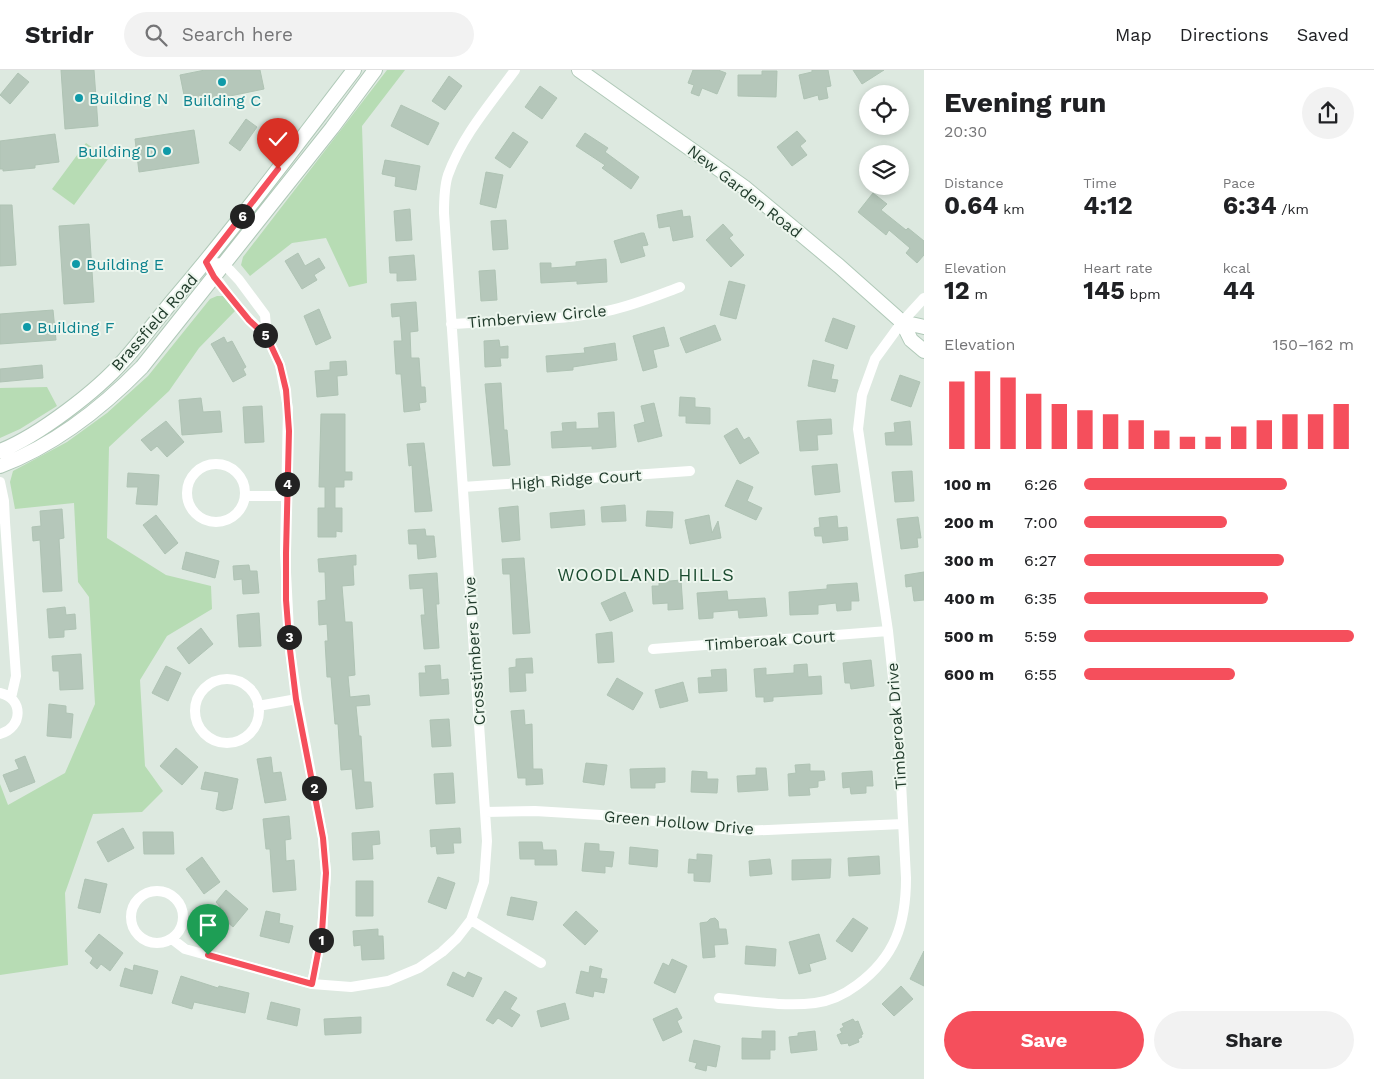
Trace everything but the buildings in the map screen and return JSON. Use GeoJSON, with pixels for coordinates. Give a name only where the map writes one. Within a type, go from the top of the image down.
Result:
{"type":"FeatureCollection","features":[{"type":"Feature","properties":{"kind":"street","name":"Brassfield Road"},"geometry":{"type":"LineString","coordinates":[[0,451],[36,431],[100,383],[123,362],[206,262],[354,70]]}},
{"type":"Feature","properties":{"kind":"street","name":"Brassfield Road"},"geometry":{"type":"LineString","coordinates":[[0,466],[47,444],[86,418],[119,390],[142,367],[376,70]]}},
{"type":"Feature","properties":{"kind":"street","name":"Crosstimbers Drive"},"geometry":{"type":"LineString","coordinates":[[172,939],[185,949],[312,984],[351,987],[381,983],[419,968],[442,952],[457,938],[471,920],[484,882],[487,861],[444,214],[448,177],[464,141],[514,70]]}},
{"type":"Feature","properties":{"kind":"street","name":"New Garden Road"},"geometry":{"type":"LineString","coordinates":[[579,70],[744,187],[839,266],[902,322],[911,340],[924,351]]}},
{"type":"Feature","properties":{"kind":"street"},"geometry":{"type":"LineString","coordinates":[[206,262],[224,264],[256,301],[265,315],[267,337],[280,365],[286,390],[289,431],[286,600],[296,699],[322,830],[326,873],[322,932],[312,984]]}},
{"type":"Feature","properties":{"kind":"street"},"geometry":{"type":"LineString","coordinates":[[206,262],[214,277],[249,320],[267,337]]}},
{"type":"Feature","properties":{"kind":"street","name":"Timberview Circle"},"geometry":{"type":"LineString","coordinates":[[451,324],[570,316],[607,311],[680,287]]}},
{"type":"Feature","properties":{"kind":"street","name":"Timberoak Drive"},"geometry":{"type":"LineString","coordinates":[[719,998],[791,1005],[815,1003],[839,996],[872,974],[883,962],[894,944],[902,922],[906,901],[898,725],[888,631],[858,429],[862,395],[868,375],[879,354],[902,322],[924,298]]}},
{"type":"Feature","properties":{"kind":"street","name":"New Garden Road"},"geometry":{"type":"LineString","coordinates":[[902,322],[924,327]]}},
{"type":"Feature","properties":{"kind":"street"},"geometry":{"type":"LineString","coordinates":[[217,464],[230,468],[239,476],[243,482],[245,496],[237,513],[227,520],[214,523],[202,519],[192,511],[186,493],[190,480],[198,470],[217,464]]}},
{"type":"Feature","properties":{"kind":"street","name":"High Ridge Court"},"geometry":{"type":"LineString","coordinates":[[463,487],[690,471]]}},
{"type":"Feature","properties":{"kind":"street"},"geometry":{"type":"LineString","coordinates":[[0,482],[4,501],[2,518],[16,676],[11,698]]}},
{"type":"Feature","properties":{"kind":"street"},"geometry":{"type":"LineString","coordinates":[[245,496],[287,496]]}},
{"type":"Feature","properties":{"kind":"street","name":"Timberoak Court"},"geometry":{"type":"LineString","coordinates":[[652,649],[888,631]]}},
{"type":"Feature","properties":{"kind":"street"},"geometry":{"type":"LineString","coordinates":[[229,680],[244,685],[255,696],[258,706],[258,716],[251,732],[244,738],[226,743],[208,738],[202,731],[195,712],[196,702],[201,692],[209,685],[218,681],[229,680]]}},
{"type":"Feature","properties":{"kind":"street"},"geometry":{"type":"LineString","coordinates":[[0,693],[11,698],[18,709],[16,723],[7,732],[0,734]]}},
{"type":"Feature","properties":{"kind":"street"},"geometry":{"type":"LineString","coordinates":[[258,706],[296,699]]}},
{"type":"Feature","properties":{"kind":"street","name":"Green Hollow Drive"},"geometry":{"type":"LineString","coordinates":[[485,812],[535,811],[601,815],[742,831],[903,824]]}},
{"type":"Feature","properties":{"kind":"street"},"geometry":{"type":"LineString","coordinates":[[160,891],[169,894],[181,906],[182,924],[172,939],[155,943],[147,942],[134,931],[131,915],[137,900],[143,894],[160,891]]}},
{"type":"Feature","properties":{"kind":"street"},"geometry":{"type":"LineString","coordinates":[[471,920],[541,963]]}},
{"type":"Feature","properties":{"kind":"green space"},"geometry":{"type":"Polygon","coordinates":[[[387,70],[405,70],[362,126],[367,283],[349,287],[326,238],[292,243],[250,276],[241,265],[243,257],[387,70]]]}},
{"type":"Feature","properties":{"kind":"green space"},"geometry":{"type":"Polygon","coordinates":[[[86,143],[108,159],[74,205],[52,189],[86,143]]]}},
{"type":"Feature","properties":{"kind":"green space"},"geometry":{"type":"Polygon","coordinates":[[[224,296],[235,311],[199,348],[169,391],[109,447],[107,538],[166,575],[211,586],[212,609],[167,636],[140,680],[145,766],[163,791],[142,812],[93,814],[65,893],[68,965],[0,975],[0,784],[8,805],[65,773],[95,704],[89,597],[78,582],[74,503],[15,509],[10,482],[13,471],[67,442],[107,413],[148,376],[210,299],[224,296]]]}},
{"type":"Feature","properties":{"kind":"green space"},"geometry":{"type":"Polygon","coordinates":[[[47,387],[57,406],[20,429],[0,438],[0,388],[47,387]]]}},
{"type":"Feature","properties":{"kind":"place","name":"Building C"},"geometry":{"type":"Point","coordinates":[222,82]}},
{"type":"Feature","properties":{"kind":"place","name":"Building N"},"geometry":{"type":"Point","coordinates":[79,98]}},
{"type":"Feature","properties":{"kind":"place","name":"Building D"},"geometry":{"type":"Point","coordinates":[167,151]}},
{"type":"Feature","properties":{"kind":"place","name":"Building E"},"geometry":{"type":"Point","coordinates":[76,264]}},
{"type":"Feature","properties":{"kind":"place","name":"Building F"},"geometry":{"type":"Point","coordinates":[27,327]}},
{"type":"Feature","properties":{"kind":"district","name":"WOODLAND HILLS"},"geometry":{"type":"Point","coordinates":[646,575]}},
{"type":"Feature","properties":{"kind":"route"},"geometry":{"type":"LineString","coordinates":[[208,955],[312,984],[322,932],[325,902],[326,873],[323,838],[296,699],[286,600],[289,431],[286,390],[280,365],[267,337],[249,320],[214,277],[206,262],[278,169]]}}]}
